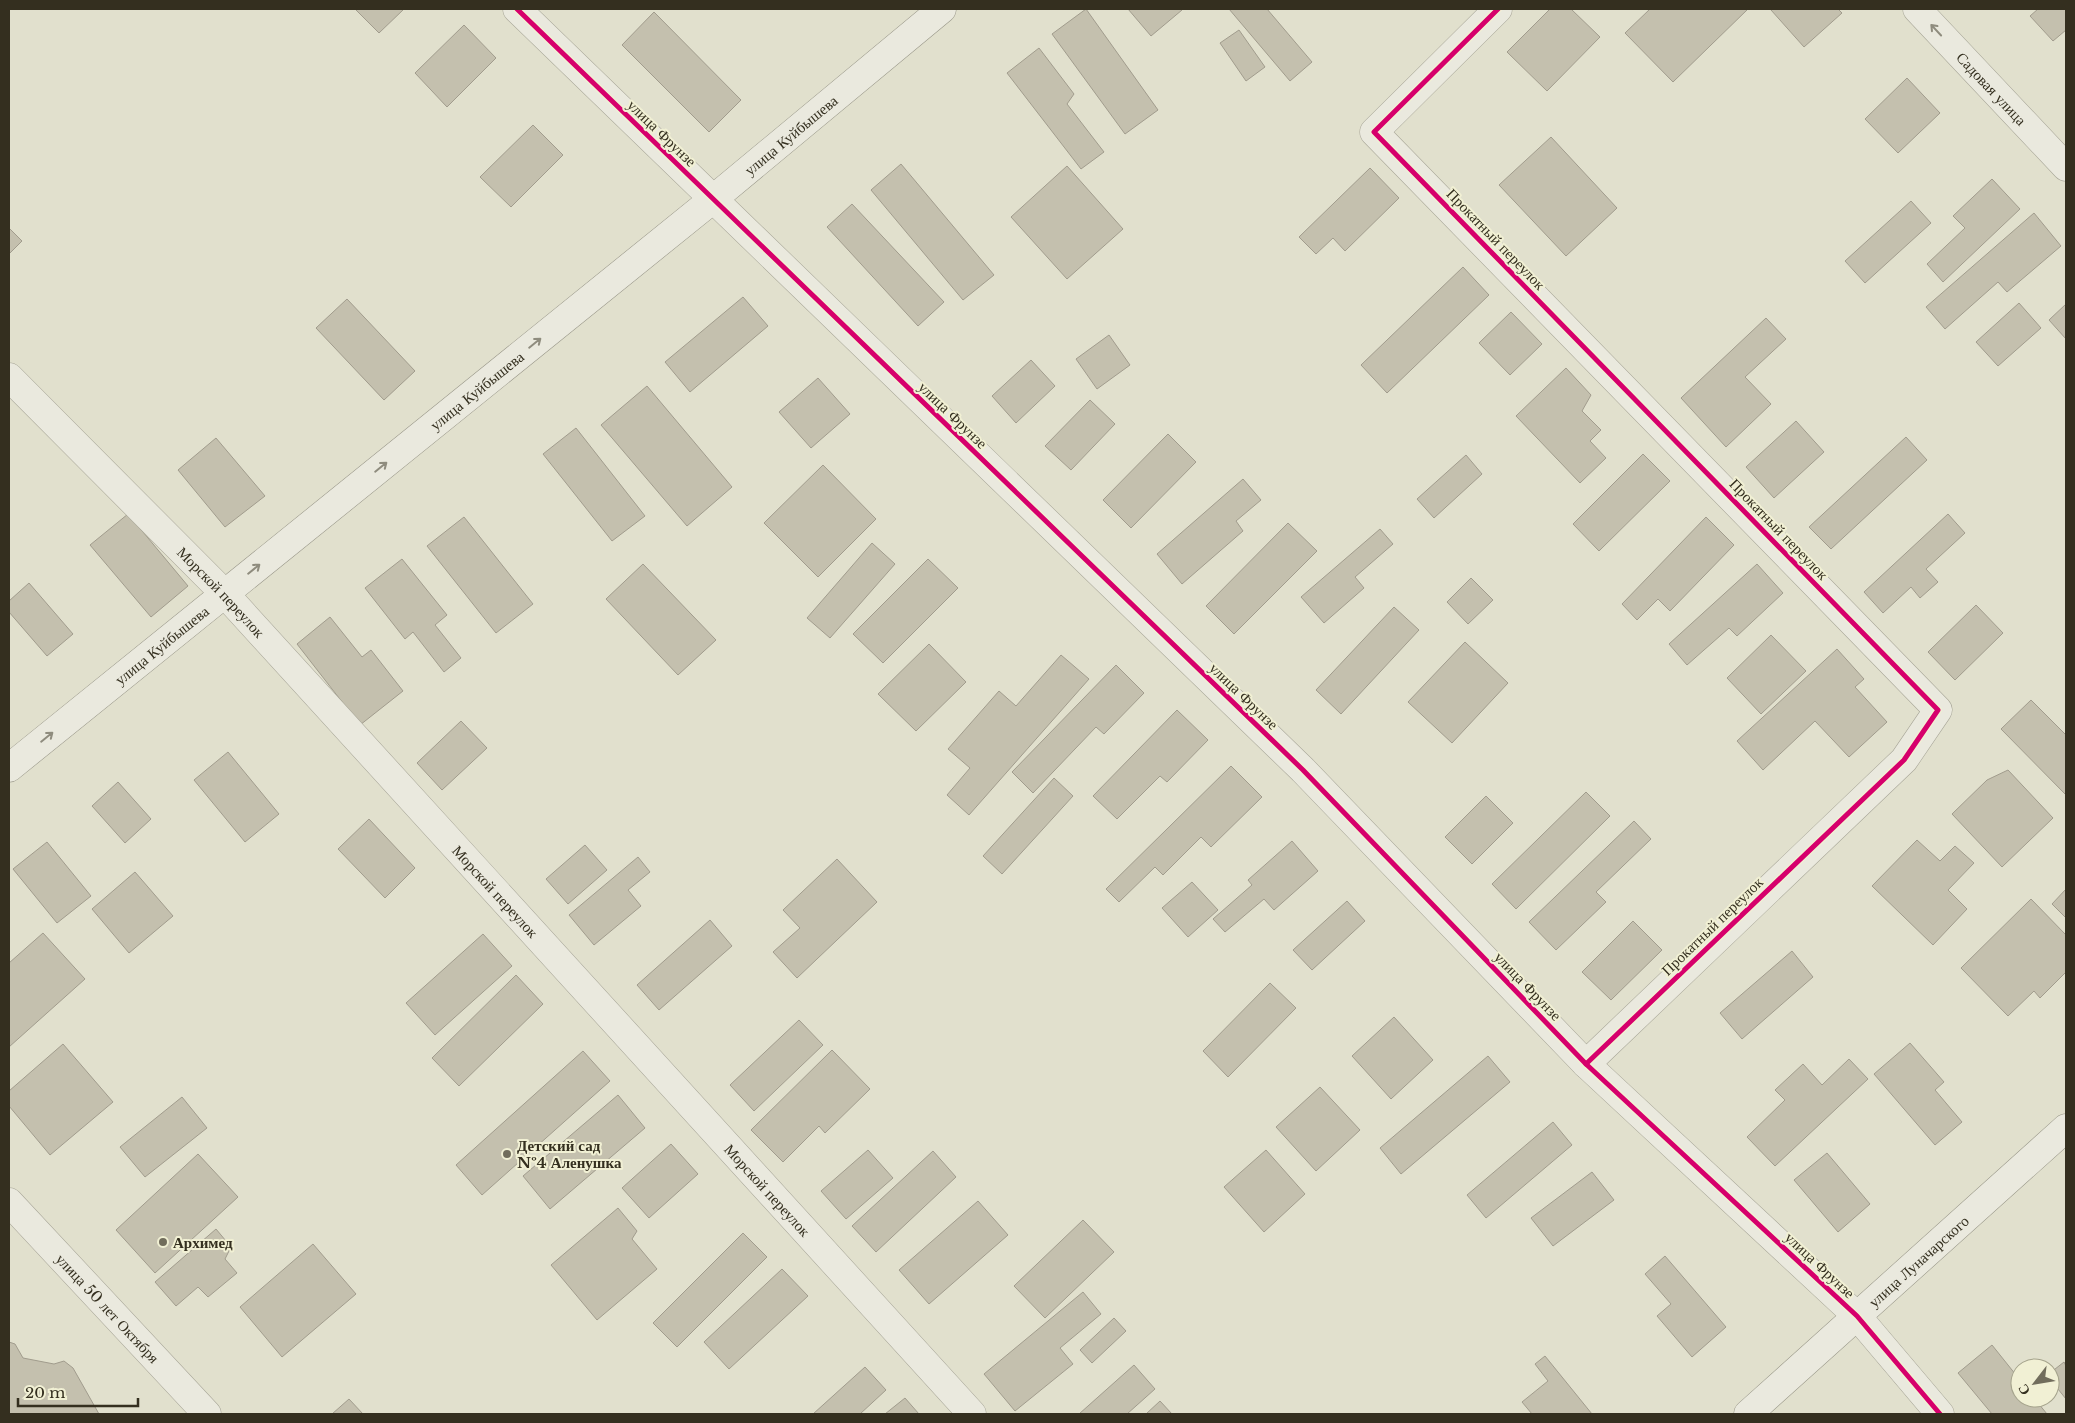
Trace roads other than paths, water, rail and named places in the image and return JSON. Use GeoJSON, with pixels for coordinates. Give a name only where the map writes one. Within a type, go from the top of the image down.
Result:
{"type":"FeatureCollection","features":[{"type":"Feature","properties":{"kind":"street","name":"улица Фрунзе"},"geometry":{"type":"LineString","coordinates":[[517,9],[712,200],[1303,770],[1586,1064],[1857,1316],[1940,1414]]}},
{"type":"Feature","properties":{"kind":"street","name":"улица Куйбышева"},"geometry":{"type":"LineString","coordinates":[[9,768],[712,200],[942,9]]}},
{"type":"Feature","properties":{"kind":"street","name":"Прокатный переулок"},"geometry":{"type":"LineString","coordinates":[[1498,9],[1374,132],[1938,710],[1904,760],[1586,1064]]}},
{"type":"Feature","properties":{"kind":"street","name":"Садовая улица"},"geometry":{"type":"LineString","coordinates":[[1917,9],[2066,167]]}},
{"type":"Feature","properties":{"kind":"street","name":"Морской переулок"},"geometry":{"type":"LineString","coordinates":[[9,377],[224,593],[972,1414]]}},
{"type":"Feature","properties":{"kind":"street","name":"улица Луначарского"},"geometry":{"type":"LineString","coordinates":[[1748,1414],[2066,1128]]}},
{"type":"Feature","properties":{"kind":"street","name":"улица 50 лет Октября"},"geometry":{"type":"LineString","coordinates":[[9,1202],[207,1414]]}},
{"type":"Feature","properties":{"kind":"place","name":"Детский сад №4 Аленушка"},"geometry":{"type":"Point","coordinates":[507,1154]}},
{"type":"Feature","properties":{"kind":"place","name":"Архимед"},"geometry":{"type":"Point","coordinates":[163,1242]}}]}
